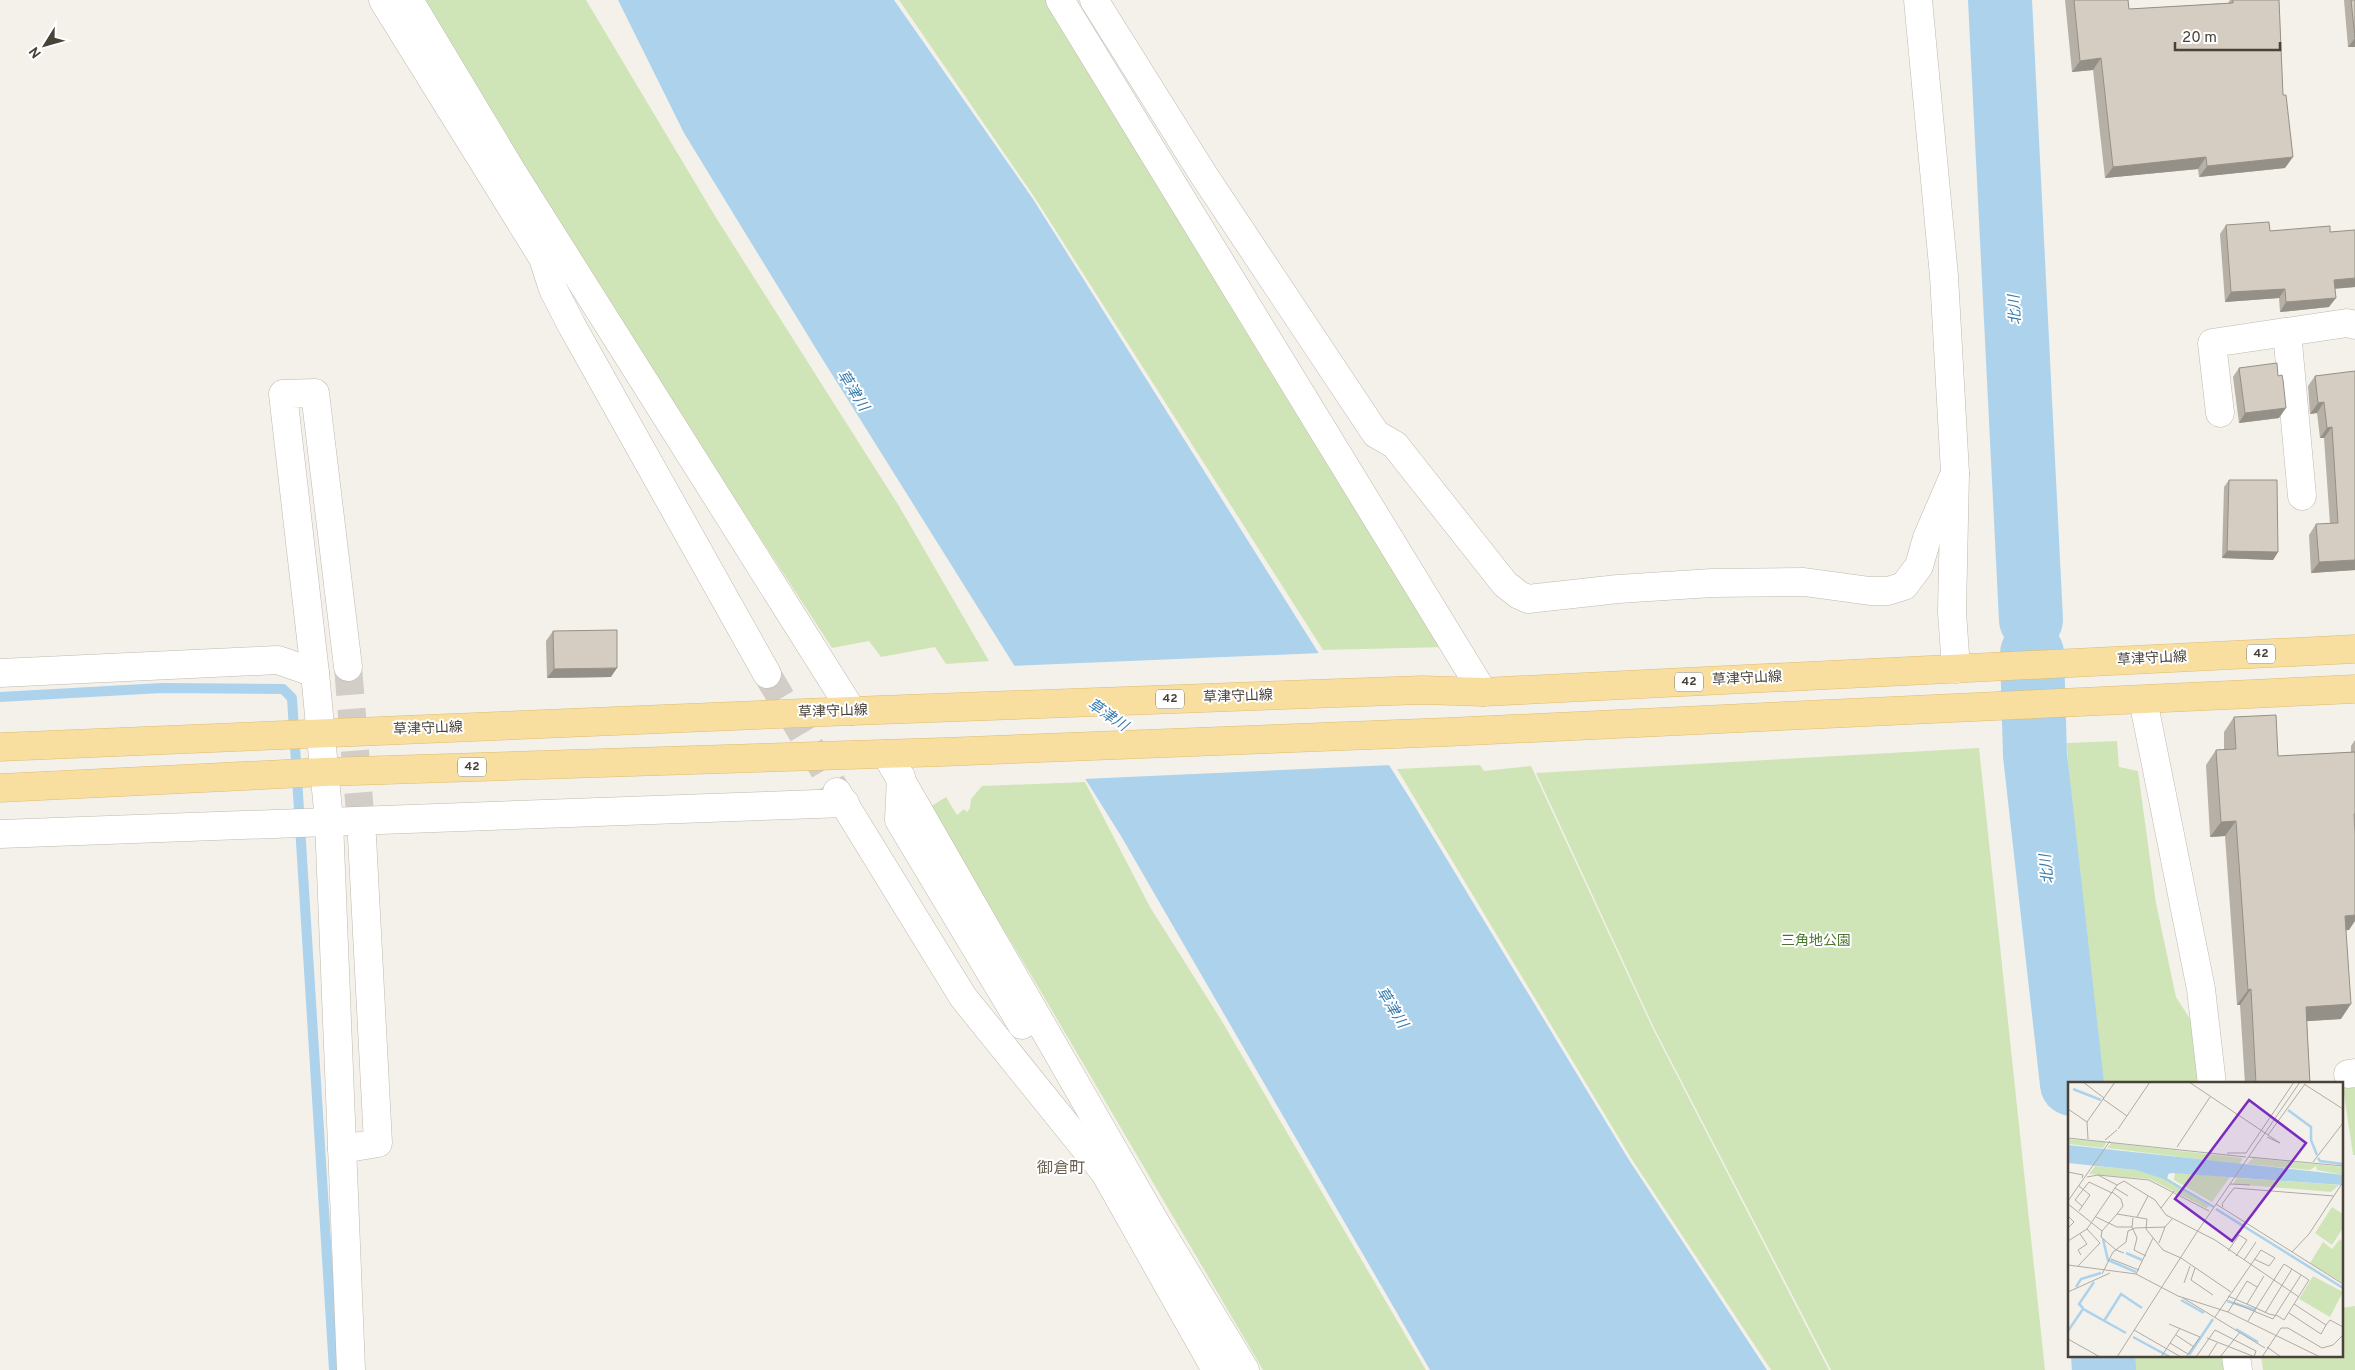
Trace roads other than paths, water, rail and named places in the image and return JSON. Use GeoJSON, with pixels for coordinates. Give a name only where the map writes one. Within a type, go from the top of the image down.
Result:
{"type":"FeatureCollection","features":[{"type":"Feature","properties":{"kind":"main road","name":"草津守山線"},"geometry":{"type":"LineString","coordinates":[[0,747],[917,708],[1422,690],[1483,692],[2355,649]]}},
{"type":"Feature","properties":{"kind":"main road","name":"42"},"geometry":{"type":"LineString","coordinates":[[0,788],[324,772],[894,765],[943,752],[1448,732],[2355,690]]}},
{"type":"Feature","properties":{"kind":"street"},"geometry":{"type":"LineString","coordinates":[[383,0],[543,258],[841,711]]}},
{"type":"Feature","properties":{"kind":"street"},"geometry":{"type":"LineString","coordinates":[[409,0],[841,711]]}},
{"type":"Feature","properties":{"kind":"street"},"geometry":{"type":"LineString","coordinates":[[1060,0],[1483,692]]}},
{"type":"Feature","properties":{"kind":"street"},"geometry":{"type":"LineString","coordinates":[[1094,0],[1203,174],[1376,434],[1395,445],[1505,584],[1528,599],[1618,589],[1712,583],[1804,582],[1888,591],[1904,586],[1918,566],[1927,538],[1955,473]]}},
{"type":"Feature","properties":{"kind":"street"},"geometry":{"type":"LineString","coordinates":[[1918,0],[1944,276],[1955,473],[1952,612],[1956,669]]}},
{"type":"Feature","properties":{"kind":"street"},"geometry":{"type":"LineString","coordinates":[[543,258],[553,289],[572,326],[767,674]]}},
{"type":"Feature","properties":{"kind":"street"},"geometry":{"type":"LineString","coordinates":[[2220,413],[2212,343],[2347,324],[2355,325]]}},
{"type":"Feature","properties":{"kind":"street"},"geometry":{"type":"LineString","coordinates":[[2287,332],[2302,496]]}},
{"type":"Feature","properties":{"kind":"street"},"geometry":{"type":"LineString","coordinates":[[1279,358],[1310,337]]}},
{"type":"Feature","properties":{"kind":"street"},"geometry":{"type":"LineString","coordinates":[[348,667],[315,393],[283,394],[315,673],[329,821],[351,1370]]}},
{"type":"Feature","properties":{"kind":"street"},"geometry":{"type":"LineString","coordinates":[[0,673],[278,660],[315,673]]}},
{"type":"Feature","properties":{"kind":"street"},"geometry":{"type":"LineString","coordinates":[[2143,700],[2201,988],[2212,1082]]}},
{"type":"Feature","properties":{"kind":"street"},"geometry":{"type":"LineString","coordinates":[[894,765],[899,820],[1088,1137],[1105,1172],[1216,1370]]}},
{"type":"Feature","properties":{"kind":"street"},"geometry":{"type":"LineString","coordinates":[[894,765],[1152,1217],[1245,1370]]}},
{"type":"Feature","properties":{"kind":"street"},"geometry":{"type":"LineString","coordinates":[[0,834],[841,798],[963,997],[1105,1172]]}},
{"type":"Feature","properties":{"kind":"street"},"geometry":{"type":"LineString","coordinates":[[342,1148],[378,1143],[362,837]]}},
{"type":"Feature","properties":{"kind":"water","name":"草津川"},"geometry":{"type":"Polygon","coordinates":[[[618,0],[894,0],[1033,199],[1411,800],[1629,1160],[1767,1370],[1430,1370],[1121,836],[818,352],[684,133],[618,0]]]}},
{"type":"Feature","properties":{"kind":"waterway","name":"北川"},"geometry":{"type":"LineString","coordinates":[[2000,0],[2031,620]]}},
{"type":"Feature","properties":{"kind":"waterway","name":"北川"},"geometry":{"type":"LineString","coordinates":[[2032,653],[2035,755],[2072,1082]]}},
{"type":"Feature","properties":{"kind":"waterway"},"geometry":{"type":"LineString","coordinates":[[0,697],[162,688],[283,689],[292,698],[334,1370]]}},
{"type":"Feature","properties":{"kind":"waterway","name":"北川"},"geometry":{"type":"LineString","coordinates":[[2103,1358],[2104,1370]]}},
{"type":"Feature","properties":{"kind":"tunnel"},"geometry":{"type":"LineString","coordinates":[[348,667],[362,837]]}},
{"type":"Feature","properties":{"kind":"tunnel"},"geometry":{"type":"LineString","coordinates":[[767,674],[837,792]]}},
{"type":"Feature","properties":{"kind":"district","name":"御倉町"},"geometry":{"type":"Point","coordinates":[1061,1169]}},
{"type":"Feature","properties":{"kind":"park label","name":"三角地公園"},"geometry":{"type":"Point","coordinates":[1816,941]}}]}
